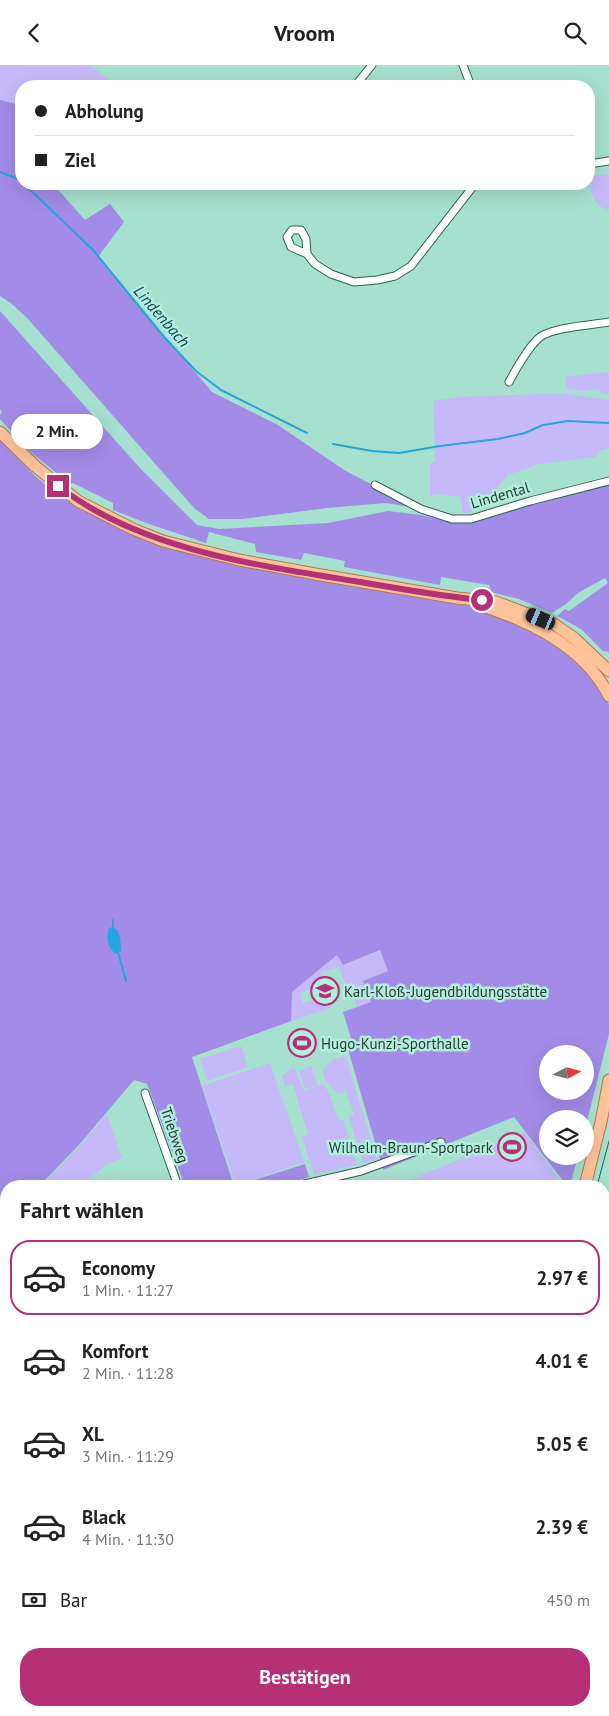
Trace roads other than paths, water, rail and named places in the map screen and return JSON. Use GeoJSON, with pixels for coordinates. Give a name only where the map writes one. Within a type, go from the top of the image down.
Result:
{"type":"FeatureCollection","features":[{"type":"Feature","properties":{"kind":"main road"},"geometry":{"type":"LineString","coordinates":[[0,432],[34,466],[78,501],[103,515],[163,541],[239,560],[312,574],[457,598],[496,602],[554,624],[574,638],[609,671]]}},
{"type":"Feature","properties":{"kind":"main road"},"geometry":{"type":"LineString","coordinates":[[457,598],[502,612],[547,633],[590,668],[609,695]]}},
{"type":"Feature","properties":{"kind":"main road"},"geometry":{"type":"LineString","coordinates":[[586,1180],[601,1122],[609,1080]]}},
{"type":"Feature","properties":{"kind":"street"},"geometry":{"type":"LineString","coordinates":[[360,80],[372,65]]}},
{"type":"Feature","properties":{"kind":"street"},"geometry":{"type":"LineString","coordinates":[[462,65],[468,80]]}},
{"type":"Feature","properties":{"kind":"street"},"geometry":{"type":"LineString","coordinates":[[595,163],[609,161]]}},
{"type":"Feature","properties":{"kind":"street"},"geometry":{"type":"LineString","coordinates":[[307,254],[315,264],[330,274],[354,282],[377,280],[395,275],[411,266],[470,190]]}},
{"type":"Feature","properties":{"kind":"street"},"geometry":{"type":"LineString","coordinates":[[509,383],[530,349],[540,337],[553,331],[609,322]]}},
{"type":"Feature","properties":{"kind":"street","name":"Lindental"},"geometry":{"type":"LineString","coordinates":[[375,485],[421,509],[452,519],[470,519],[530,501],[609,481]]}},
{"type":"Feature","properties":{"kind":"street","name":"Triebweg"},"geometry":{"type":"LineString","coordinates":[[146,1093],[176,1180]]}},
{"type":"Feature","properties":{"kind":"street"},"geometry":{"type":"LineString","coordinates":[[322,1180],[361,1171],[440,1143]]}},
{"type":"Feature","properties":{"kind":"water"},"geometry":{"type":"Polygon","coordinates":[[[113,927],[117,930],[120,937],[121,951],[116,954],[109,946],[108,939],[109,928],[113,927]]]}},
{"type":"Feature","properties":{"kind":"waterway","name":"Lindenbach"},"geometry":{"type":"LineString","coordinates":[[0,172],[15,178]]}},
{"type":"Feature","properties":{"kind":"waterway","name":"Lindenbach"},"geometry":{"type":"LineString","coordinates":[[30,190],[93,250],[164,337],[196,371],[221,390],[307,433]]}},
{"type":"Feature","properties":{"kind":"waterway","name":"Lindenbach"},"geometry":{"type":"LineString","coordinates":[[333,444],[372,451],[399,453],[498,439],[525,433],[543,425],[568,421],[609,423]]}},
{"type":"Feature","properties":{"kind":"waterway"},"geometry":{"type":"LineString","coordinates":[[113,920],[113,928]]}},
{"type":"Feature","properties":{"kind":"waterway"},"geometry":{"type":"LineString","coordinates":[[118,952],[126,981]]}},
{"type":"Feature","properties":{"kind":"tram line"},"geometry":{"type":"LineString","coordinates":[[599,1180],[609,1141]]}},
{"type":"Feature","properties":{"kind":"place","name":"Karl-Kloß-Jugendbildungsstätte"},"geometry":{"type":"Point","coordinates":[325,991]}},
{"type":"Feature","properties":{"kind":"place","name":"Hugo-Kunzi-Sporthalle"},"geometry":{"type":"Point","coordinates":[302,1043]}},
{"type":"Feature","properties":{"kind":"place","name":"Wilhelm-Braun-Sportpark"},"geometry":{"type":"Point","coordinates":[512,1147]}}]}
